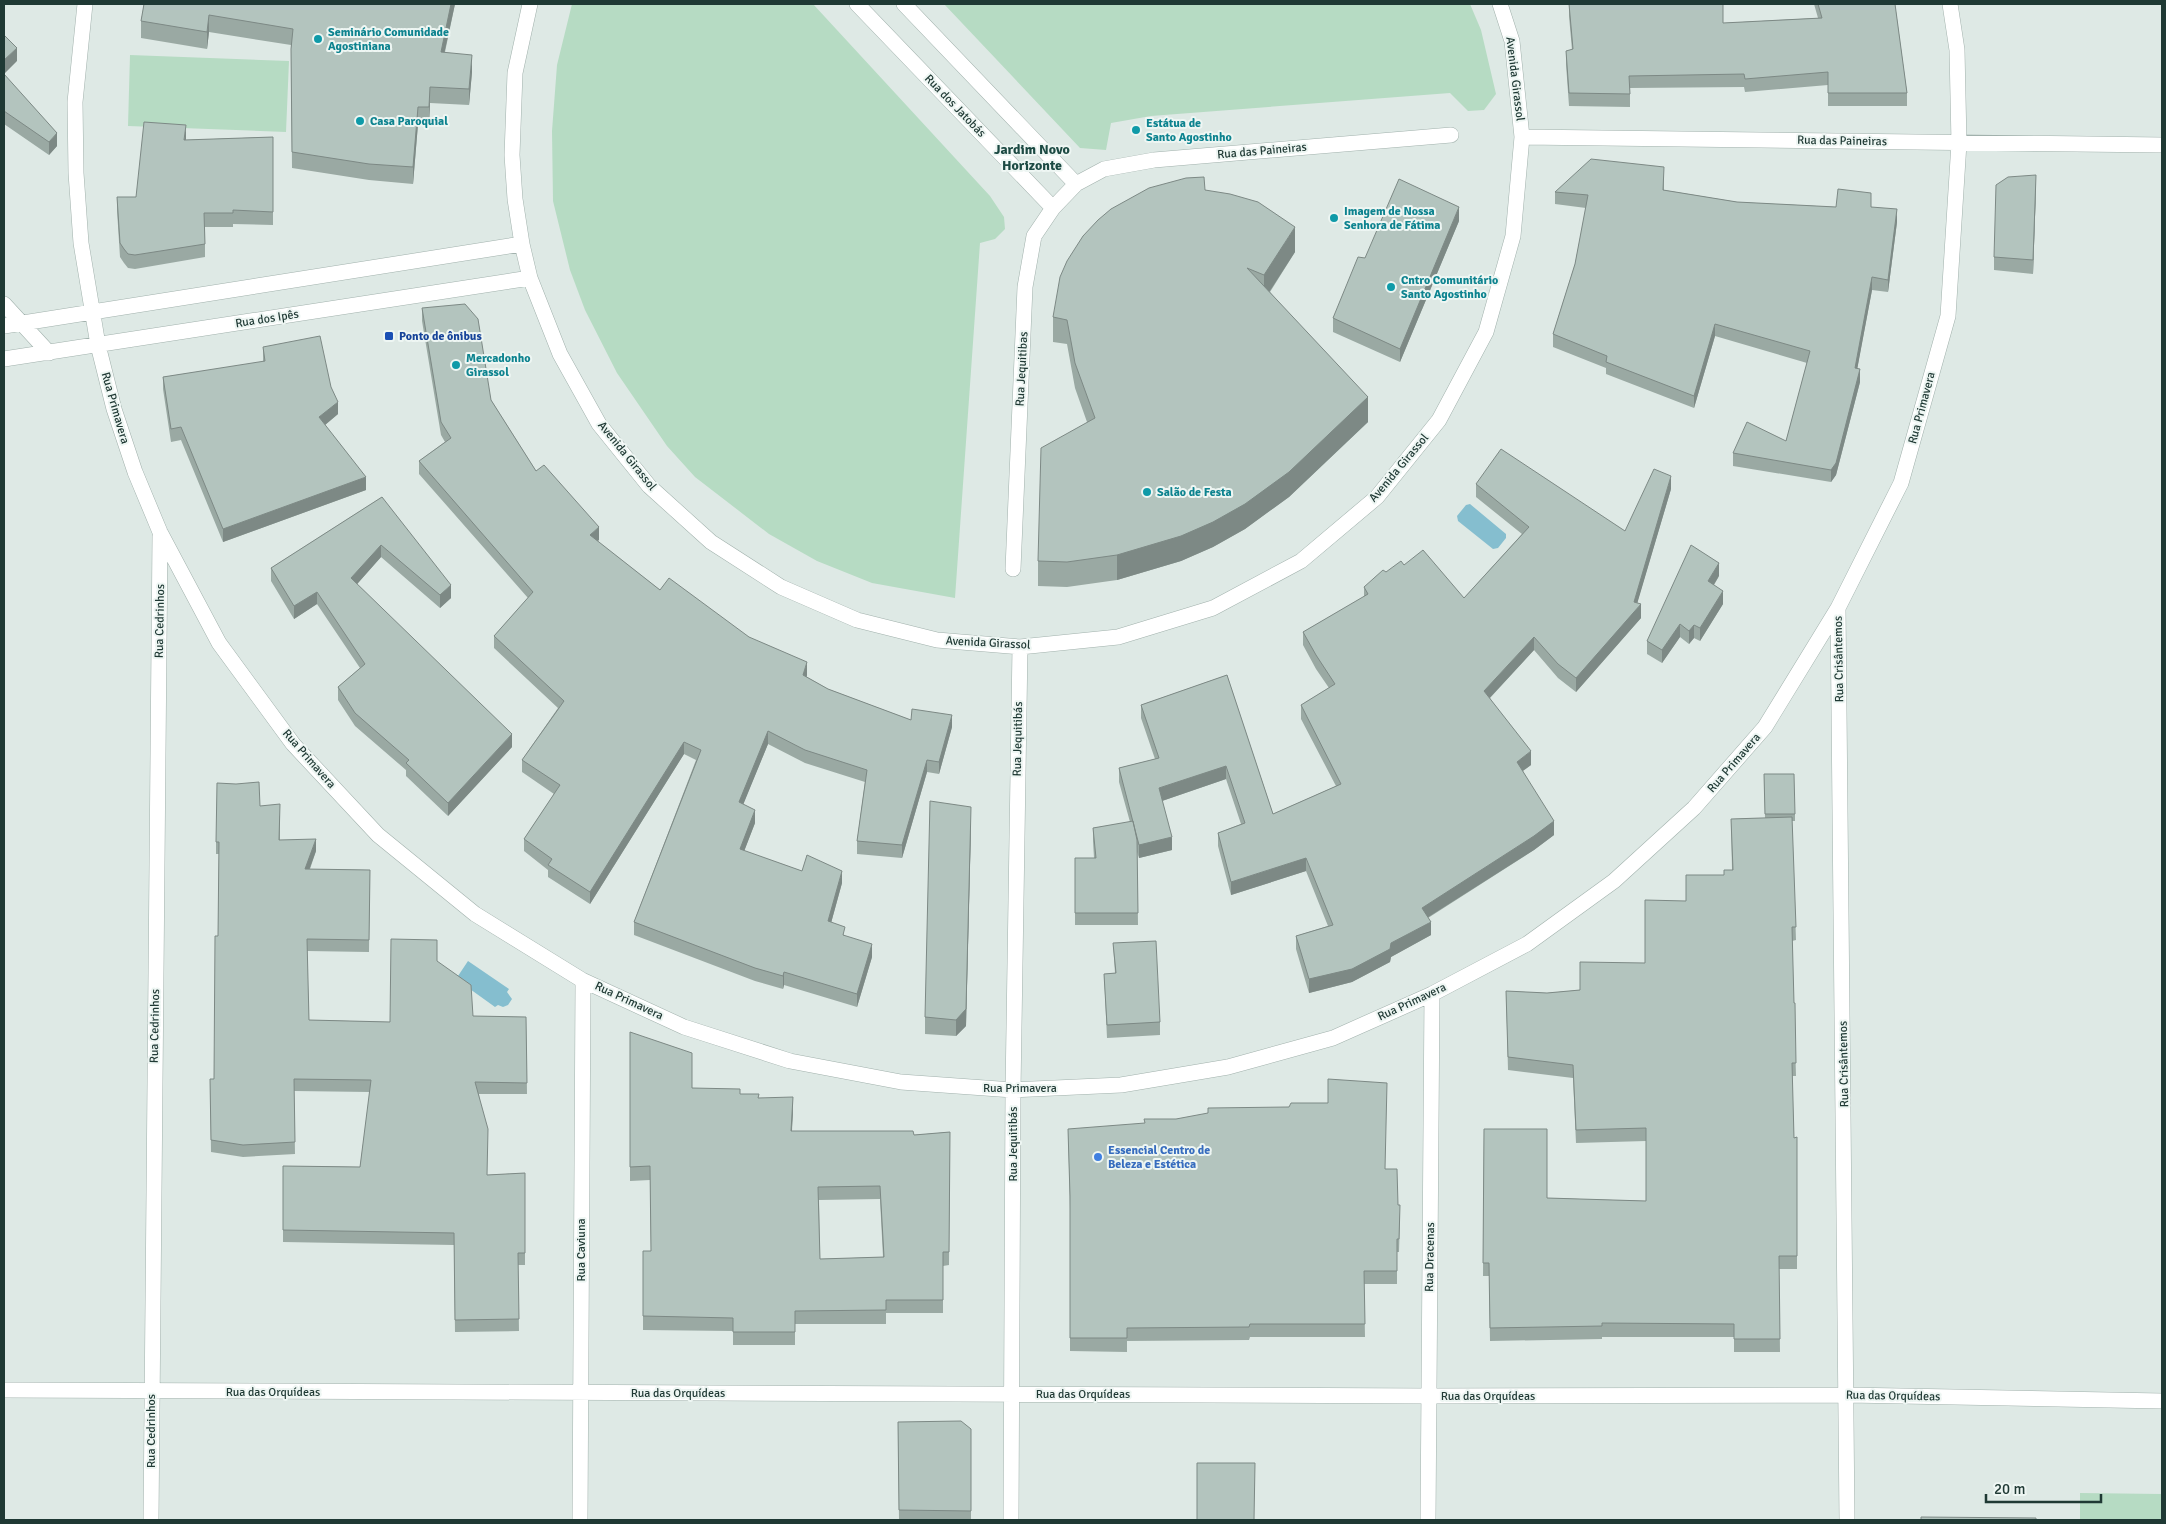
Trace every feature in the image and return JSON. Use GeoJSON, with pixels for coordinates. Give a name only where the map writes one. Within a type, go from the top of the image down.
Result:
{"type":"FeatureCollection","features":[{"type":"Feature","properties":{"kind":"street","name":"Rua Primavera"},"geometry":{"type":"LineString","coordinates":[[85,4],[75,102],[76,173],[81,243],[91,313],[114,409],[135,472],[160,532],[219,643],[292,744],[378,835],[475,914],[582,980],[684,1027],[790,1061],[901,1082],[1013,1090],[1121,1085],[1228,1067],[1333,1038],[1432,994],[1527,944],[1614,881],[1694,808],[1765,727],[1838,608],[1901,483],[1948,316],[1959,143],[1957,50],[1950,4]]}},
{"type":"Feature","properties":{"kind":"street","name":"Avenida Girassol"},"geometry":{"type":"LineString","coordinates":[[530,4],[515,73],[512,155],[515,199],[522,244],[530,278],[560,354],[599,424],[649,486],[711,542],[781,587],[857,620],[937,640],[1020,647],[1118,637],[1213,608],[1300,561],[1377,497],[1439,420],[1486,332],[1513,236],[1522,137],[1512,41],[1500,4]]}},
{"type":"Feature","properties":{"kind":"street","name":"Rua dos Jatobás"},"geometry":{"type":"LineString","coordinates":[[857,4],[1053,208]]}},
{"type":"Feature","properties":{"kind":"street"},"geometry":{"type":"LineString","coordinates":[[904,4],[1076,184]]}},
{"type":"Feature","properties":{"kind":"street","name":"Rua das Paineiras"},"geometry":{"type":"LineString","coordinates":[[1076,184],[1104,169],[1154,160],[1452,135]]}},
{"type":"Feature","properties":{"kind":"street","name":"Rua das Paineiras"},"geometry":{"type":"LineString","coordinates":[[1522,137],[2162,145]]}},
{"type":"Feature","properties":{"kind":"street","name":"Rua Jequitibas"},"geometry":{"type":"LineString","coordinates":[[1013,569],[1026,287],[1034,236],[1053,208],[1076,184]]}},
{"type":"Feature","properties":{"kind":"street"},"geometry":{"type":"LineString","coordinates":[[4,326],[522,244]]}},
{"type":"Feature","properties":{"kind":"street","name":"Rua dos Ipês"},"geometry":{"type":"LineString","coordinates":[[4,359],[530,278]]}},
{"type":"Feature","properties":{"kind":"street"},"geometry":{"type":"LineString","coordinates":[[4,304],[49,353]]}},
{"type":"Feature","properties":{"kind":"street","name":"Rua Cedrinhos"},"geometry":{"type":"LineString","coordinates":[[151,1520],[160,532]]}},
{"type":"Feature","properties":{"kind":"street","name":"Rua Crisântemos"},"geometry":{"type":"LineString","coordinates":[[1838,608],[1848,1520]]}},
{"type":"Feature","properties":{"kind":"street","name":"Rua Jequitibás"},"geometry":{"type":"LineString","coordinates":[[1011,1520],[1013,1090],[1020,647]]}},
{"type":"Feature","properties":{"kind":"street","name":"Rua Caviuna"},"geometry":{"type":"LineString","coordinates":[[580,1520],[584,985],[582,980]]}},
{"type":"Feature","properties":{"kind":"street","name":"Rua Dracenas"},"geometry":{"type":"LineString","coordinates":[[1428,1520],[1432,994]]}},
{"type":"Feature","properties":{"kind":"street","name":"Rua das Orquídeas"},"geometry":{"type":"LineString","coordinates":[[4,1390],[1428,1396],[1848,1395],[2162,1400]]}},
{"type":"Feature","properties":{"kind":"green space"},"geometry":{"type":"Polygon","coordinates":[[[572,4],[813,4],[990,196],[1004,217],[1005,229],[995,239],[980,243],[955,598],[872,583],[817,561],[769,534],[695,477],[667,446],[617,373],[585,310],[570,270],[553,201],[552,131],[557,65],[572,4]]]}},
{"type":"Feature","properties":{"kind":"green space"},"geometry":{"type":"Polygon","coordinates":[[[944,4],[1470,4],[1481,30],[1496,94],[1484,110],[1468,111],[1450,93],[1151,116],[1111,123],[1106,150],[1080,148],[944,4]]]}},
{"type":"Feature","properties":{"kind":"green space"},"geometry":{"type":"Polygon","coordinates":[[[130,55],[289,61],[286,132],[128,126],[130,55]]]}},
{"type":"Feature","properties":{"kind":"green space"},"geometry":{"type":"Polygon","coordinates":[[[2080,1493],[2162,1494],[2162,1520],[2080,1520],[2080,1493]]]}},
{"type":"Feature","properties":{"kind":"water"},"geometry":{"type":"Polygon","coordinates":[[[1470,504],[1506,534],[1506,538],[1498,548],[1493,549],[1458,521],[1457,516],[1466,505],[1470,504]]]}},
{"type":"Feature","properties":{"kind":"water"},"geometry":{"type":"Polygon","coordinates":[[[468,961],[509,989],[507,992],[512,999],[508,1005],[503,1007],[498,1005],[495,1007],[456,979],[468,961]]]}},
{"type":"Feature","properties":{"kind":"building"},"geometry":{"type":"Polygon","coordinates":[[[144,4],[451,4],[441,52],[472,55],[469,89],[430,87],[429,107],[418,107],[413,167],[369,164],[292,152],[291,49],[293,29],[209,15],[207,32],[141,21],[144,4]]]}},
{"type":"Feature","properties":{"kind":"building"},"geometry":{"type":"Polygon","coordinates":[[[1569,4],[1723,4],[1723,23],[1822,18],[1818,4],[1895,4],[1907,93],[1828,93],[1828,72],[1745,79],[1744,74],[1629,76],[1630,94],[1569,93],[1566,51],[1573,49],[1569,4]]]}},
{"type":"Feature","properties":{"kind":"building"},"geometry":{"type":"Polygon","coordinates":[[[4,35],[17,48],[4,60],[4,35]]]}},
{"type":"Feature","properties":{"kind":"building"},"geometry":{"type":"Polygon","coordinates":[[[4,74],[57,133],[49,142],[4,111],[4,74]]]}},
{"type":"Feature","properties":{"kind":"building"},"geometry":{"type":"Polygon","coordinates":[[[144,122],[186,125],[184,140],[273,137],[273,212],[233,210],[233,213],[204,213],[205,244],[135,255],[128,254],[120,243],[117,197],[136,197],[144,122]]]}},
{"type":"Feature","properties":{"kind":"building"},"geometry":{"type":"Polygon","coordinates":[[[1591,159],[1664,167],[1663,190],[1737,202],[1836,207],[1838,189],[1871,193],[1871,207],[1897,209],[1888,280],[1872,277],[1855,368],[1860,369],[1836,463],[1831,470],[1733,453],[1747,422],[1786,441],[1810,351],[1715,324],[1694,396],[1606,362],[1607,356],[1553,334],[1575,264],[1588,195],[1555,192],[1591,159]]]}},
{"type":"Feature","properties":{"kind":"building"},"geometry":{"type":"Polygon","coordinates":[[[2036,175],[2033,260],[1994,257],[1996,185],[2008,177],[2036,175]]]}},
{"type":"Feature","properties":{"kind":"building"},"geometry":{"type":"Polygon","coordinates":[[[1204,177],[1205,190],[1230,194],[1258,202],[1295,227],[1264,275],[1247,268],[1368,397],[1289,472],[1245,504],[1213,522],[1181,536],[1117,555],[1067,562],[1038,561],[1041,448],[1095,418],[1075,363],[1067,320],[1053,317],[1060,277],[1067,261],[1083,236],[1111,209],[1149,188],[1186,178],[1204,177]]]}},
{"type":"Feature","properties":{"kind":"building","name":"Cntro Comunitário Santo Agostinho"},"geometry":{"type":"Polygon","coordinates":[[[1399,179],[1459,207],[1400,349],[1333,318],[1358,257],[1365,258],[1399,179]]]}},
{"type":"Feature","properties":{"kind":"building"},"geometry":{"type":"Polygon","coordinates":[[[465,304],[478,319],[491,400],[536,471],[544,465],[599,527],[590,535],[660,590],[669,578],[749,637],[807,662],[803,675],[828,689],[911,720],[912,709],[952,715],[939,762],[927,760],[902,845],[857,841],[867,770],[805,750],[768,731],[739,802],[755,810],[740,849],[802,871],[807,855],[842,871],[828,921],[845,927],[843,935],[872,944],[857,994],[784,972],[783,976],[755,968],[634,922],[701,750],[684,742],[590,892],[548,865],[552,859],[524,839],[560,785],[522,760],[564,701],[494,636],[533,592],[419,461],[451,438],[441,422],[422,308],[465,304]]]}},
{"type":"Feature","properties":{"kind":"building"},"geometry":{"type":"Polygon","coordinates":[[[320,336],[331,387],[338,402],[319,417],[366,477],[223,529],[181,427],[171,429],[163,377],[265,361],[263,347],[320,336]]]}},
{"type":"Feature","properties":{"kind":"building"},"geometry":{"type":"Polygon","coordinates":[[[1501,449],[1625,531],[1654,469],[1671,476],[1634,602],[1641,604],[1576,678],[1558,664],[1534,637],[1484,691],[1531,751],[1517,762],[1554,821],[1534,836],[1422,908],[1431,922],[1391,943],[1390,949],[1352,969],[1309,979],[1296,936],[1333,925],[1306,858],[1231,882],[1218,833],[1245,823],[1226,766],[1159,788],[1172,837],[1139,845],[1119,768],[1159,758],[1141,705],[1227,675],[1273,814],[1341,784],[1301,705],[1335,684],[1303,632],[1368,594],[1364,587],[1383,570],[1386,572],[1401,561],[1404,565],[1423,550],[1464,598],[1529,527],[1476,484],[1501,449]]]}},
{"type":"Feature","properties":{"kind":"building"},"geometry":{"type":"Polygon","coordinates":[[[382,497],[451,585],[440,595],[381,545],[351,578],[512,734],[448,803],[406,763],[409,760],[355,713],[338,687],[365,664],[317,592],[294,606],[271,568],[382,497]]]}},
{"type":"Feature","properties":{"kind":"building"},"geometry":{"type":"Polygon","coordinates":[[[1691,545],[1719,563],[1708,581],[1723,591],[1700,628],[1694,625],[1689,631],[1680,624],[1662,650],[1647,641],[1691,545]]]}},
{"type":"Feature","properties":{"kind":"building"},"geometry":{"type":"Polygon","coordinates":[[[1764,774],[1794,774],[1795,814],[1765,814],[1764,774]]]}},
{"type":"Feature","properties":{"kind":"building"},"geometry":{"type":"Polygon","coordinates":[[[259,782],[260,806],[280,804],[279,840],[316,839],[305,869],[370,870],[369,940],[307,939],[309,1020],[390,1022],[391,939],[437,940],[437,961],[471,985],[473,1016],[526,1017],[527,1083],[475,1082],[488,1129],[487,1175],[525,1173],[525,1253],[518,1253],[519,1319],[455,1320],[454,1233],[283,1230],[283,1166],[360,1167],[371,1080],[294,1079],[295,1142],[243,1145],[211,1140],[210,1079],[214,1079],[215,936],[218,936],[219,842],[216,842],[217,783],[259,782]]]}},
{"type":"Feature","properties":{"kind":"building"},"geometry":{"type":"Polygon","coordinates":[[[930,801],[971,807],[966,1009],[956,1020],[925,1017],[930,801]]]}},
{"type":"Feature","properties":{"kind":"building"},"geometry":{"type":"Polygon","coordinates":[[[1792,817],[1796,927],[1792,927],[1796,1063],[1792,1063],[1794,1138],[1797,1137],[1797,1256],[1779,1256],[1780,1339],[1734,1339],[1734,1324],[1602,1323],[1602,1326],[1490,1328],[1489,1263],[1483,1263],[1484,1129],[1547,1129],[1547,1198],[1646,1201],[1646,1128],[1576,1130],[1573,1065],[1508,1057],[1506,991],[1547,993],[1580,990],[1580,962],[1645,963],[1645,900],[1686,901],[1686,875],[1724,875],[1724,870],[1733,870],[1731,819],[1792,817]]]}},
{"type":"Feature","properties":{"kind":"building"},"geometry":{"type":"Polygon","coordinates":[[[1133,821],[1137,840],[1138,913],[1075,913],[1075,858],[1096,858],[1093,828],[1133,821]]]}},
{"type":"Feature","properties":{"kind":"building"},"geometry":{"type":"Polygon","coordinates":[[[1156,941],[1160,1022],[1107,1025],[1104,974],[1116,973],[1113,943],[1156,941]]]}},
{"type":"Feature","properties":{"kind":"building"},"geometry":{"type":"Polygon","coordinates":[[[630,1032],[692,1053],[692,1088],[740,1089],[740,1094],[759,1094],[758,1098],[793,1097],[791,1131],[913,1131],[914,1135],[950,1132],[949,1252],[943,1252],[943,1300],[886,1300],[886,1310],[795,1311],[795,1332],[733,1332],[733,1318],[643,1316],[643,1251],[651,1251],[650,1166],[630,1167],[630,1032]],[[880,1186],[818,1187],[820,1259],[884,1257],[880,1186]]]}},
{"type":"Feature","properties":{"kind":"building"},"geometry":{"type":"Polygon","coordinates":[[[1328,1079],[1387,1083],[1385,1169],[1397,1169],[1398,1205],[1400,1205],[1397,1271],[1364,1271],[1365,1324],[1250,1324],[1249,1327],[1127,1328],[1127,1338],[1070,1338],[1068,1129],[1145,1123],[1144,1119],[1176,1119],[1208,1113],[1208,1108],[1289,1107],[1291,1103],[1328,1103],[1328,1079]]]}},
{"type":"Feature","properties":{"kind":"building"},"geometry":{"type":"Polygon","coordinates":[[[961,1421],[971,1429],[971,1511],[899,1510],[898,1422],[961,1421]]]}},
{"type":"Feature","properties":{"kind":"building"},"geometry":{"type":"Polygon","coordinates":[[[1197,1463],[1255,1463],[1254,1520],[1197,1520],[1197,1463]]]}},
{"type":"Feature","properties":{"kind":"building"},"geometry":{"type":"Polygon","coordinates":[[[1921,1517],[2036,1518],[2036,1520],[1921,1520],[1921,1517]]]}},
{"type":"Feature","properties":{"kind":"place","name":"Seminário Comunidade Agostiniana"},"geometry":{"type":"Point","coordinates":[318,39]}},
{"type":"Feature","properties":{"kind":"place","name":"Casa Paroquial"},"geometry":{"type":"Point","coordinates":[360,121]}},
{"type":"Feature","properties":{"kind":"place","name":"Estátua de Santo Agostinho"},"geometry":{"type":"Point","coordinates":[1136,130]}},
{"type":"Feature","properties":{"kind":"place","name":"Imagem de Nossa Senhora de Fátima"},"geometry":{"type":"Point","coordinates":[1334,218]}},
{"type":"Feature","properties":{"kind":"place","name":"Cntro Comunitário Santo Agostinho"},"geometry":{"type":"Point","coordinates":[1391,287]}},
{"type":"Feature","properties":{"kind":"place","name":"Ponto de ônibus"},"geometry":{"type":"Point","coordinates":[389,336]}},
{"type":"Feature","properties":{"kind":"place","name":"Mercadonho Girassol"},"geometry":{"type":"Point","coordinates":[456,365]}},
{"type":"Feature","properties":{"kind":"place","name":"Salão de Festa"},"geometry":{"type":"Point","coordinates":[1147,492]}},
{"type":"Feature","properties":{"kind":"place","name":"Essencial Centro de Beleza e Estética"},"geometry":{"type":"Point","coordinates":[1098,1157]}},
{"type":"Feature","properties":{"kind":"district","name":"Jardim Novo Horizonte"},"geometry":{"type":"Point","coordinates":[1032,158]}}]}
